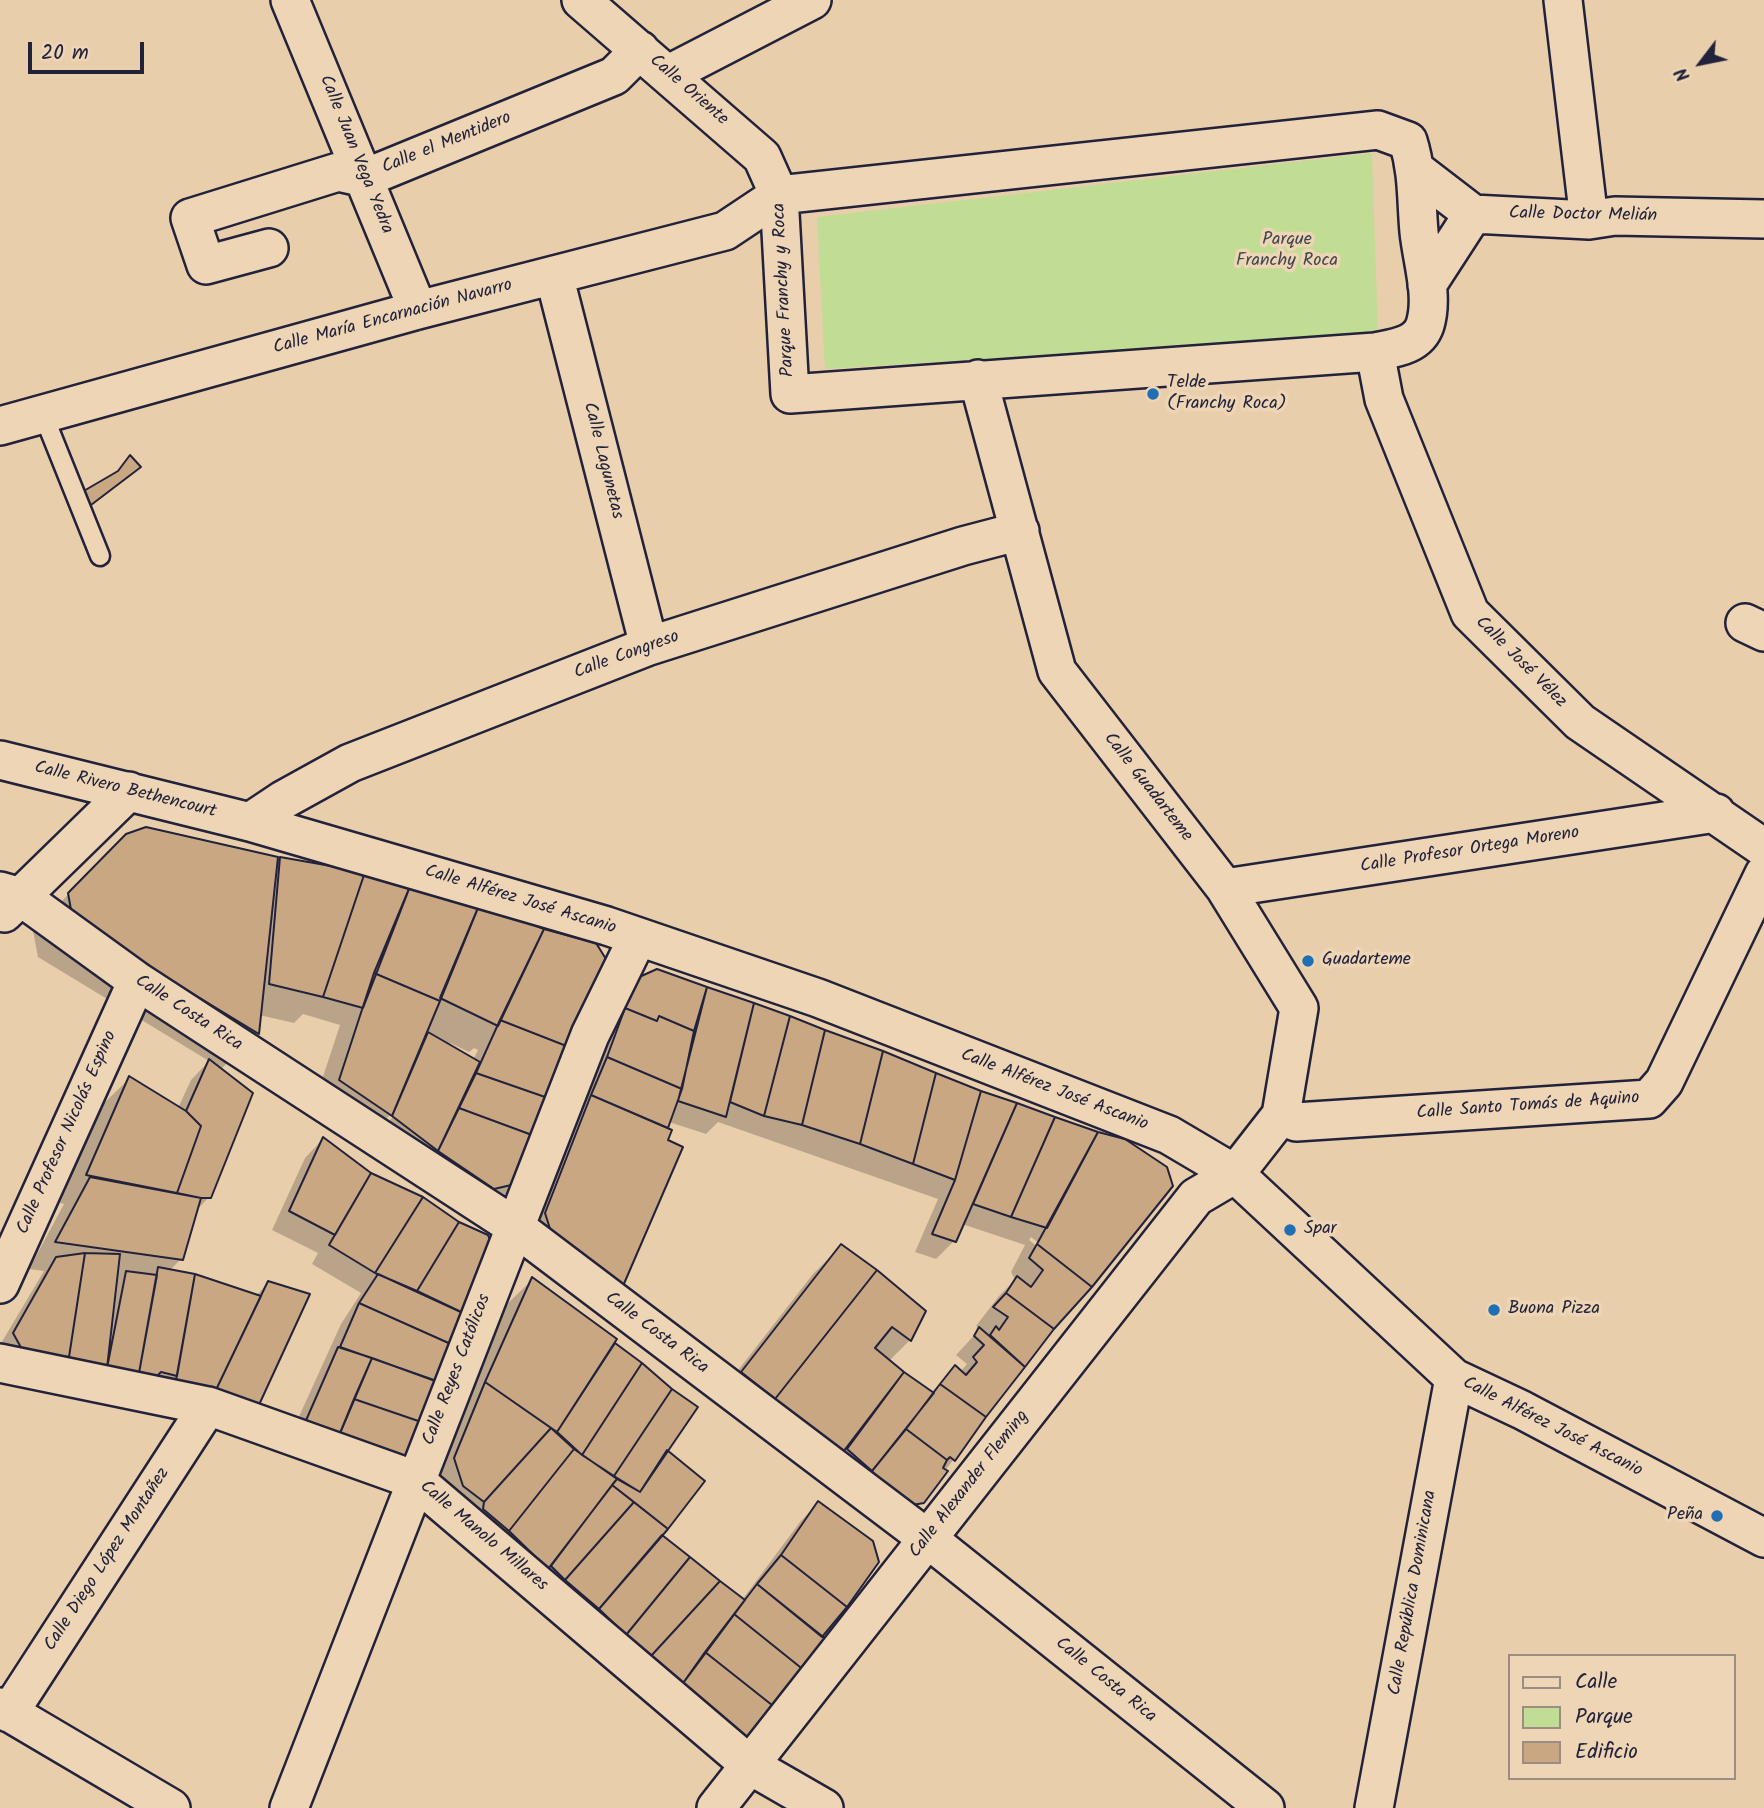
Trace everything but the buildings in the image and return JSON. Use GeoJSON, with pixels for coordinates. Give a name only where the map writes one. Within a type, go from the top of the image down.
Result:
{"type":"FeatureCollection","features":[{"type":"Feature","properties":{"kind":"street","name":"Calle Juan Vega Yedra"},"geometry":{"type":"LineString","coordinates":[[290,0],[418,310]]}},
{"type":"Feature","properties":{"kind":"street","name":"Calle Oriente"},"geometry":{"type":"LineString","coordinates":[[581,0],[762,157],[779,195]]}},
{"type":"Feature","properties":{"kind":"street"},"geometry":{"type":"LineString","coordinates":[[669,74],[812,0]]}},
{"type":"Feature","properties":{"kind":"street"},"geometry":{"type":"LineString","coordinates":[[1563,0],[1588,220]]}},
{"type":"Feature","properties":{"kind":"street","name":"Calle el Mentidero"},"geometry":{"type":"LineString","coordinates":[[269,248],[206,265],[190,218],[338,172],[365,178],[614,76],[640,50]]}},
{"type":"Feature","properties":{"kind":"street","name":"Parque Franchy y Roca"},"geometry":{"type":"LineString","coordinates":[[1378,130],[1408,141],[1417,171],[1419,231],[1427,285],[1425,326],[1408,346],[1376,352],[790,394],[779,195],[1378,130]]}},
{"type":"Feature","properties":{"kind":"street"},"geometry":{"type":"LineString","coordinates":[[1417,171],[1473,214],[1427,285]]}},
{"type":"Feature","properties":{"kind":"street","name":"Calle María Encarnación Navarro"},"geometry":{"type":"LineString","coordinates":[[0,426],[418,310],[725,231],[779,195]]}},
{"type":"Feature","properties":{"kind":"street","name":"Calle Doctor Melián"},"geometry":{"type":"LineString","coordinates":[[1473,214],[1588,220],[1615,216],[1764,219]]}},
{"type":"Feature","properties":{"kind":"street","name":"Calle Lagunetas"},"geometry":{"type":"LineString","coordinates":[[554,275],[649,646]]}},
{"type":"Feature","properties":{"kind":"street","name":"Calle José Vélez"},"geometry":{"type":"LineString","coordinates":[[1376,352],[1384,399],[1470,613],[1580,722],[1764,848]]}},
{"type":"Feature","properties":{"kind":"street","name":"Calle Guadarteme"},"geometry":{"type":"LineString","coordinates":[[978,379],[1056,671],[1225,888],[1299,1008],[1281,1115],[1235,1174]]}},
{"type":"Feature","properties":{"kind":"street","name":"Calle Congreso"},"geometry":{"type":"LineString","coordinates":[[250,822],[349,763],[649,646],[950,550],[1020,531]]}},
{"type":"Feature","properties":{"kind":"street","name":"Calle Rivero Bethencourt"},"geometry":{"type":"LineString","coordinates":[[0,760],[250,822]]}},
{"type":"Feature","properties":{"kind":"street"},"geometry":{"type":"LineString","coordinates":[[7,901],[129,791]]}},
{"type":"Feature","properties":{"kind":"street","name":"Calle Profesor Ortega Moreno"},"geometry":{"type":"LineString","coordinates":[[1225,888],[1716,813]]}},
{"type":"Feature","properties":{"kind":"street","name":"Calle Alférez José Ascanio"},"geometry":{"type":"LineString","coordinates":[[250,822],[638,937],[818,998],[1169,1135],[1235,1174],[1454,1378],[1522,1410],[1764,1538]]}},
{"type":"Feature","properties":{"kind":"street","name":"Calle Santo Tomás de Aquino"},"geometry":{"type":"LineString","coordinates":[[1281,1115],[1296,1122],[1650,1099],[1664,1082],[1764,874]]}},
{"type":"Feature","properties":{"kind":"street","name":"Calle Costa Rica"},"geometry":{"type":"LineString","coordinates":[[7,901],[137,981],[514,1226],[928,1539],[1265,1808]]}},
{"type":"Feature","properties":{"kind":"street","name":"Calle Reyes Católicos"},"geometry":{"type":"LineString","coordinates":[[289,1808],[590,1035],[638,937]]}},
{"type":"Feature","properties":{"kind":"street","name":"Calle Profesor Nicolás Espino"},"geometry":{"type":"LineString","coordinates":[[0,1284],[137,981]]}},
{"type":"Feature","properties":{"kind":"street","name":"Calle Alexander Fleming"},"geometry":{"type":"LineString","coordinates":[[716,1808],[1196,1197],[1235,1174]]}},
{"type":"Feature","properties":{"kind":"street","name":"Calle Manolo Millares"},"geometry":{"type":"LineString","coordinates":[[0,1363],[208,1406],[415,1480],[751,1766],[824,1808]]}},
{"type":"Feature","properties":{"kind":"street","name":"Calle República Dominicana"},"geometry":{"type":"LineString","coordinates":[[1374,1808],[1454,1378]]}},
{"type":"Feature","properties":{"kind":"street","name":"Calle Diego López Montañez"},"geometry":{"type":"LineString","coordinates":[[5,1710],[208,1406]]}},
{"type":"Feature","properties":{"kind":"street"},"geometry":{"type":"LineString","coordinates":[[5,1710],[171,1808]]}},
{"type":"Feature","properties":{"kind":"lane"},"geometry":{"type":"LineString","coordinates":[[43,414],[100,556]]}},
{"type":"Feature","properties":{"kind":"green space","name":"Parque Franchy Roca"},"geometry":{"type":"Polygon","coordinates":[[[1372,153],[1378,334],[825,369],[817,217],[1372,153]]]}},
{"type":"Feature","properties":{"kind":"place","name":"Telde (Franchy Roca)"},"geometry":{"type":"Point","coordinates":[1153,394]}},
{"type":"Feature","properties":{"kind":"place","name":"Guadarteme"},"geometry":{"type":"Point","coordinates":[1308,961]}},
{"type":"Feature","properties":{"kind":"place","name":"Spar"},"geometry":{"type":"Point","coordinates":[1290,1230]}},
{"type":"Feature","properties":{"kind":"place","name":"Buona Pizza"},"geometry":{"type":"Point","coordinates":[1494,1310]}},
{"type":"Feature","properties":{"kind":"place","name":"Peña"},"geometry":{"type":"Point","coordinates":[1717,1516]}}]}
